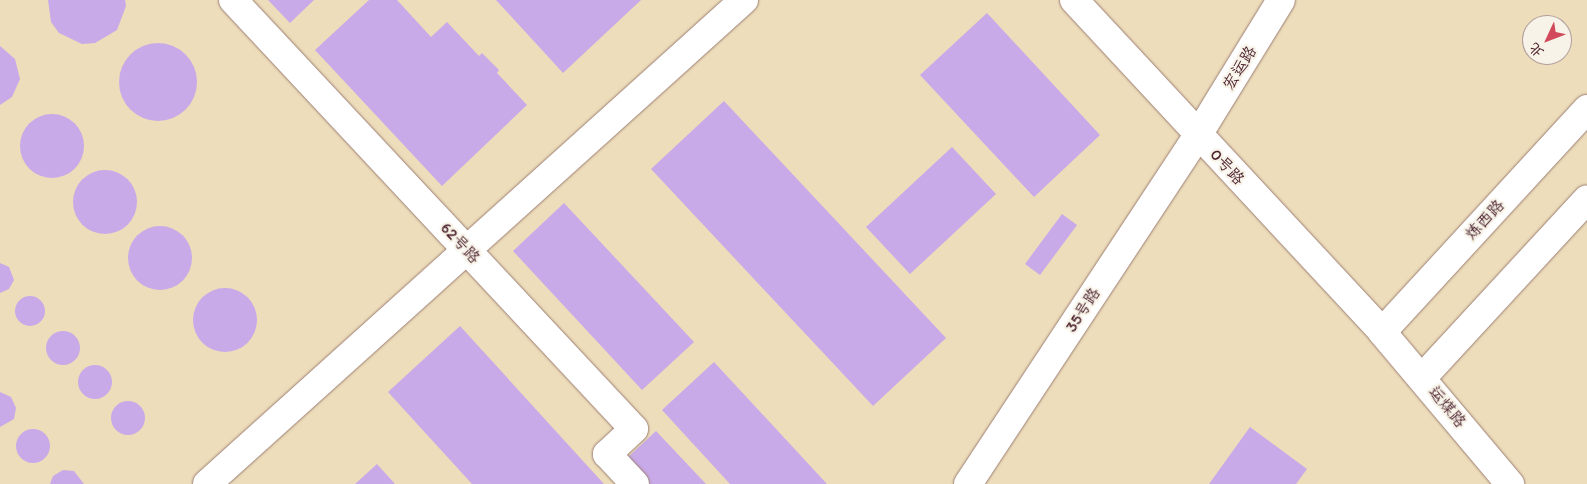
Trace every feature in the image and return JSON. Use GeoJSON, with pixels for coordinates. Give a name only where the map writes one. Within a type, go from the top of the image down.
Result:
{"type":"FeatureCollection","features":[{"type":"Feature","properties":{"kind":"street","name":"62号路"},"geometry":{"type":"LineString","coordinates":[[233,0],[634,429],[607,454],[635,484]]}},
{"type":"Feature","properties":{"kind":"street"},"geometry":{"type":"LineString","coordinates":[[207,484],[744,0]]}},
{"type":"Feature","properties":{"kind":"street","name":"0号路"},"geometry":{"type":"LineString","coordinates":[[1074,0],[1382,332]]}},
{"type":"Feature","properties":{"kind":"street","name":"宏运路"},"geometry":{"type":"LineString","coordinates":[[1198,135],[1281,0]]}},
{"type":"Feature","properties":{"kind":"street","name":"炼西路"},"geometry":{"type":"LineString","coordinates":[[1382,332],[1587,109]]}},
{"type":"Feature","properties":{"kind":"street","name":"35号路"},"geometry":{"type":"LineString","coordinates":[[968,484],[1198,135]]}},
{"type":"Feature","properties":{"kind":"street"},"geometry":{"type":"LineString","coordinates":[[1422,378],[1587,199]]}},
{"type":"Feature","properties":{"kind":"street","name":"运煤路"},"geometry":{"type":"LineString","coordinates":[[1382,332],[1510,484]]}},
{"type":"Feature","properties":{"kind":"building"},"geometry":{"type":"Polygon","coordinates":[[[48,0],[125,0],[126,6],[117,30],[95,43],[82,44],[59,33],[51,22],[48,0]]]}},
{"type":"Feature","properties":{"kind":"building"},"geometry":{"type":"Polygon","coordinates":[[[268,0],[314,0],[290,23],[268,0]]]}},
{"type":"Feature","properties":{"kind":"building"},"geometry":{"type":"Polygon","coordinates":[[[369,0],[397,0],[431,37],[447,22],[479,56],[482,53],[499,70],[497,73],[527,105],[442,186],[315,50],[369,0]]]}},
{"type":"Feature","properties":{"kind":"building"},"geometry":{"type":"Polygon","coordinates":[[[496,0],[641,0],[563,73],[496,0]]]}},
{"type":"Feature","properties":{"kind":"building"},"geometry":{"type":"Polygon","coordinates":[[[987,13],[1100,135],[1034,197],[920,75],[987,13]]]}},
{"type":"Feature","properties":{"kind":"building"},"geometry":{"type":"Polygon","coordinates":[[[158,43],[173,46],[186,54],[194,67],[197,82],[194,97],[186,110],[173,118],[158,121],[143,118],[130,110],[122,97],[119,82],[122,67],[130,54],[143,46],[158,43]]]}},
{"type":"Feature","properties":{"kind":"building"},"geometry":{"type":"Polygon","coordinates":[[[0,46],[15,59],[20,79],[12,97],[0,105],[0,46]]]}},
{"type":"Feature","properties":{"kind":"building"},"geometry":{"type":"Polygon","coordinates":[[[724,101],[946,338],[873,406],[651,169],[724,101]]]}},
{"type":"Feature","properties":{"kind":"building"},"geometry":{"type":"Polygon","coordinates":[[[52,114],[64,117],[75,123],[81,134],[84,146],[81,158],[75,169],[64,175],[52,178],[40,175],[29,169],[23,158],[20,146],[23,134],[29,123],[40,117],[52,114]]]}},
{"type":"Feature","properties":{"kind":"building"},"geometry":{"type":"Polygon","coordinates":[[[952,147],[996,194],[910,274],[866,227],[952,147]]]}},
{"type":"Feature","properties":{"kind":"building"},"geometry":{"type":"Polygon","coordinates":[[[105,170],[123,176],[131,184],[137,202],[131,220],[123,228],[105,234],[87,228],[79,220],[73,202],[79,184],[87,176],[105,170]]]}},
{"type":"Feature","properties":{"kind":"building"},"geometry":{"type":"Polygon","coordinates":[[[564,203],[694,342],[642,390],[513,251],[564,203]]]}},
{"type":"Feature","properties":{"kind":"building"},"geometry":{"type":"Polygon","coordinates":[[[1062,214],[1077,225],[1040,275],[1025,264],[1062,214]]]}},
{"type":"Feature","properties":{"kind":"building"},"geometry":{"type":"Polygon","coordinates":[[[160,226],[172,229],[183,235],[189,246],[192,258],[189,270],[183,281],[172,287],[160,290],[148,287],[137,281],[131,270],[128,258],[131,246],[137,235],[148,229],[160,226]]]}},
{"type":"Feature","properties":{"kind":"building"},"geometry":{"type":"Polygon","coordinates":[[[0,263],[9,267],[14,280],[9,289],[0,293],[0,263]]]}},
{"type":"Feature","properties":{"kind":"building"},"geometry":{"type":"Polygon","coordinates":[[[225,288],[237,291],[248,297],[254,308],[257,320],[254,332],[248,343],[237,349],[225,352],[213,349],[202,343],[196,332],[193,320],[196,308],[202,297],[213,291],[225,288]]]}},
{"type":"Feature","properties":{"kind":"building"},"geometry":{"type":"Polygon","coordinates":[[[30,296],[36,297],[44,305],[44,317],[36,325],[30,326],[24,325],[16,317],[15,311],[16,305],[24,297],[30,296]]]}},
{"type":"Feature","properties":{"kind":"building"},"geometry":{"type":"Polygon","coordinates":[[[460,326],[604,484],[472,484],[388,392],[460,326]]]}},
{"type":"Feature","properties":{"kind":"building"},"geometry":{"type":"Polygon","coordinates":[[[63,331],[70,332],[75,336],[79,341],[79,355],[75,360],[70,364],[63,365],[56,364],[51,360],[47,355],[46,348],[47,341],[51,336],[56,332],[63,331]]]}},
{"type":"Feature","properties":{"kind":"building"},"geometry":{"type":"Polygon","coordinates":[[[714,362],[827,484],[730,484],[662,410],[714,362]]]}},
{"type":"Feature","properties":{"kind":"building"},"geometry":{"type":"Polygon","coordinates":[[[95,365],[102,366],[107,370],[111,375],[111,389],[107,394],[102,398],[95,399],[88,398],[83,394],[79,389],[78,382],[79,375],[83,370],[88,366],[95,365]]]}},
{"type":"Feature","properties":{"kind":"building"},"geometry":{"type":"Polygon","coordinates":[[[0,392],[11,397],[16,408],[14,419],[0,427],[0,392]]]}},
{"type":"Feature","properties":{"kind":"building"},"geometry":{"type":"Polygon","coordinates":[[[128,401],[135,402],[140,406],[144,411],[144,425],[140,430],[135,434],[128,435],[121,434],[116,430],[112,425],[111,418],[112,411],[116,406],[121,402],[128,401]]]}},
{"type":"Feature","properties":{"kind":"building"},"geometry":{"type":"Polygon","coordinates":[[[1250,427],[1307,469],[1296,484],[1209,484],[1250,427]]]}},
{"type":"Feature","properties":{"kind":"building"},"geometry":{"type":"Polygon","coordinates":[[[33,429],[40,430],[45,434],[49,439],[49,453],[45,458],[40,462],[33,463],[26,462],[21,458],[17,453],[16,446],[17,439],[21,434],[26,430],[33,429]]]}},
{"type":"Feature","properties":{"kind":"building"},"geometry":{"type":"Polygon","coordinates":[[[656,431],[706,484],[649,484],[626,459],[656,431]]]}},
{"type":"Feature","properties":{"kind":"building"},"geometry":{"type":"Polygon","coordinates":[[[377,464],[395,484],[355,484],[377,464]]]}},
{"type":"Feature","properties":{"kind":"building"},"geometry":{"type":"Polygon","coordinates":[[[63,470],[74,471],[84,484],[50,484],[53,476],[63,470]]]}}]}
